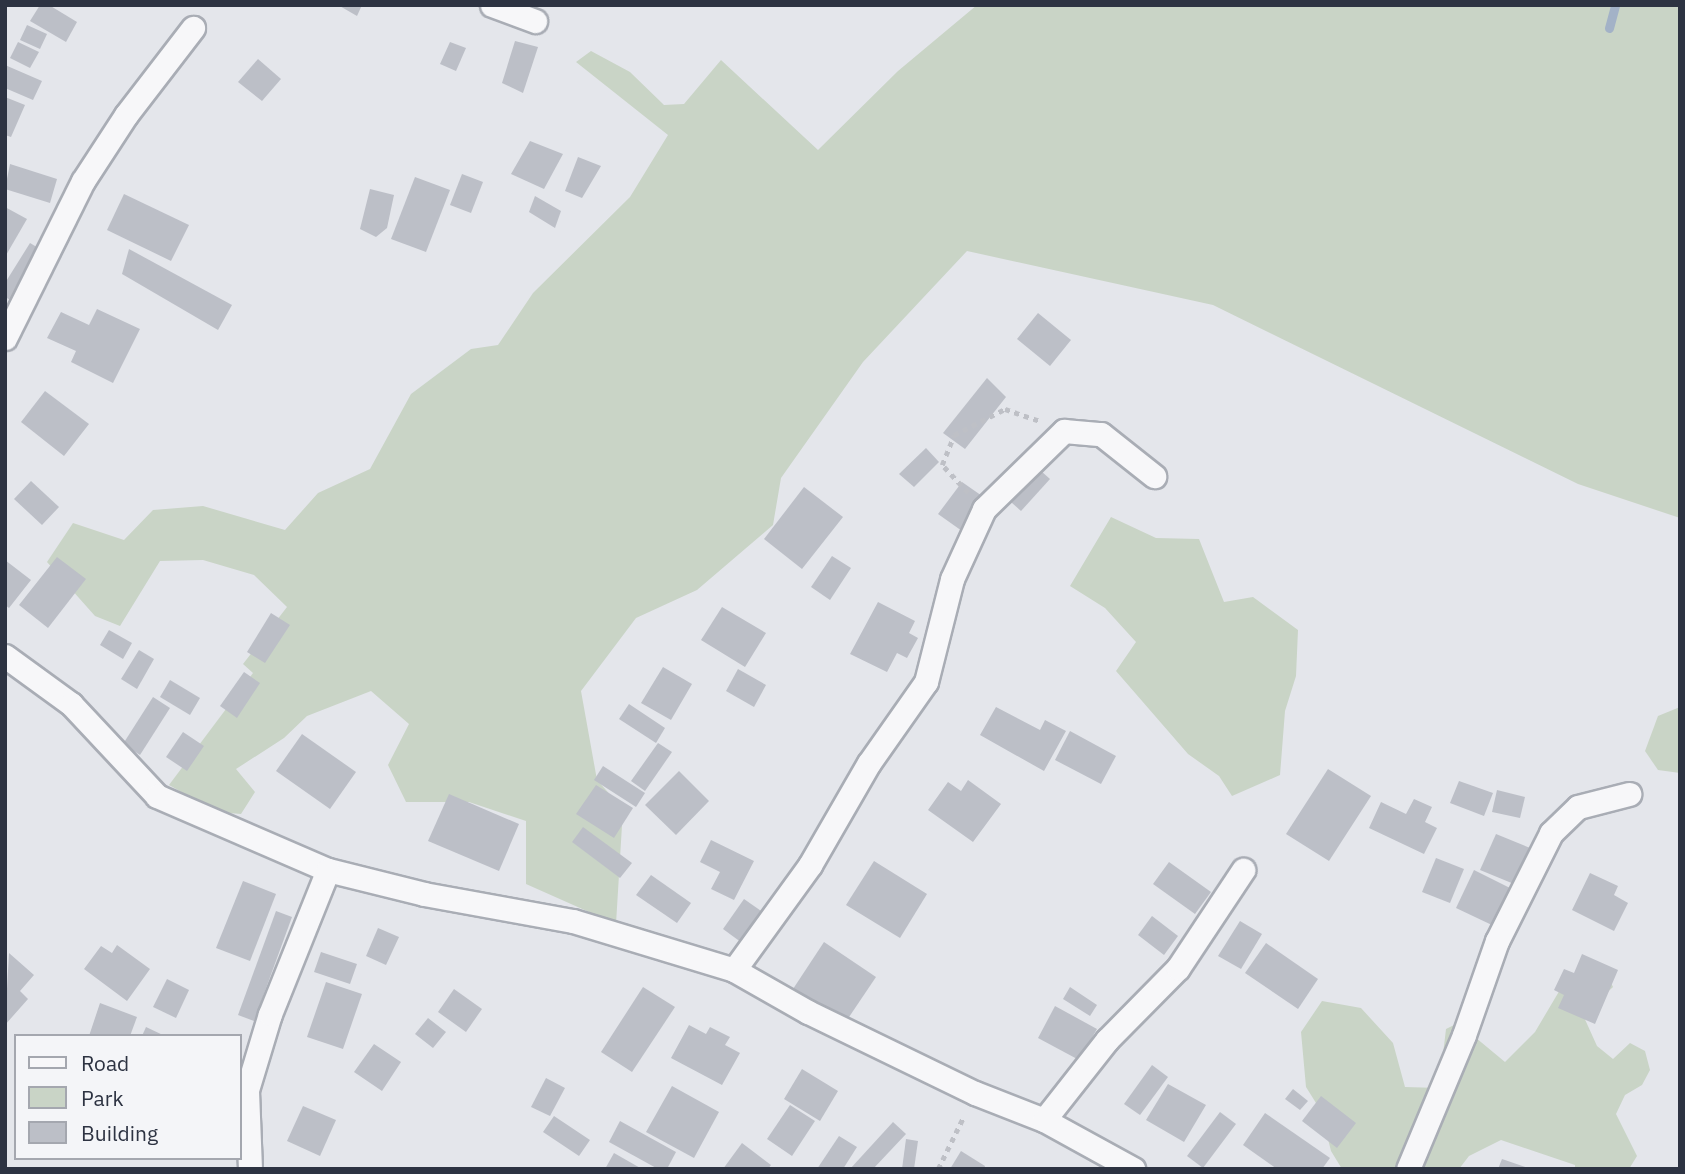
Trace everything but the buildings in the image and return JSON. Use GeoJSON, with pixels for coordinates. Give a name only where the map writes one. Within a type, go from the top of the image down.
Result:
{"type":"FeatureCollection","features":[{"type":"Feature","properties":{"kind":"street"},"geometry":{"type":"LineString","coordinates":[[492,5],[535,21]]}},
{"type":"Feature","properties":{"kind":"street"},"geometry":{"type":"LineString","coordinates":[[5,338],[83,181],[126,115],[193,29]]}},
{"type":"Feature","properties":{"kind":"street"},"geometry":{"type":"LineString","coordinates":[[734,970],[810,865],[869,763],[926,682],[952,579],[984,509],[1065,431],[1101,434],[1154,476]]}},
{"type":"Feature","properties":{"kind":"street"},"geometry":{"type":"LineString","coordinates":[[5,656],[71,704],[158,796],[328,870],[424,894],[595,926],[734,970],[808,1012],[975,1093],[1044,1121],[1133,1169]]}},
{"type":"Feature","properties":{"kind":"street"},"geometry":{"type":"LineString","coordinates":[[1408,1169],[1464,1035],[1497,941],[1551,833],[1578,807],[1629,794]]}},
{"type":"Feature","properties":{"kind":"street"},"geometry":{"type":"LineString","coordinates":[[250,1169],[247,1090],[270,1014],[328,870]]}},
{"type":"Feature","properties":{"kind":"street"},"geometry":{"type":"LineString","coordinates":[[1044,1121],[1107,1040],[1178,968],[1244,870]]}},
{"type":"Feature","properties":{"kind":"path"},"geometry":{"type":"LineString","coordinates":[[984,509],[942,465],[954,435],[1005,410],[1041,422],[1046,447]]}},
{"type":"Feature","properties":{"kind":"path"},"geometry":{"type":"LineString","coordinates":[[938,1169],[975,1093]]}},
{"type":"Feature","properties":{"kind":"green space"},"geometry":{"type":"Polygon","coordinates":[[[977,5],[1680,5],[1680,518],[1578,484],[1213,305],[967,251],[863,362],[781,478],[773,525],[697,590],[636,618],[581,691],[597,780],[623,809],[616,924],[526,884],[526,821],[469,802],[406,802],[388,765],[409,724],[371,691],[307,716],[284,738],[236,769],[255,792],[241,814],[217,812],[169,785],[253,673],[243,664],[287,607],[254,575],[203,560],[160,561],[120,626],[95,616],[47,562],[73,523],[124,540],[153,510],[203,506],[285,530],[318,493],[370,469],[411,394],[471,349],[498,345],[533,293],[630,197],[668,135],[576,62],[591,51],[630,72],[664,105],[684,104],[721,60],[818,150],[898,71],[977,5]]]}},
{"type":"Feature","properties":{"kind":"green space"},"geometry":{"type":"Polygon","coordinates":[[[1111,517],[1156,538],[1199,539],[1224,602],[1253,597],[1298,630],[1296,676],[1285,711],[1280,775],[1232,796],[1219,776],[1188,754],[1116,671],[1136,642],[1105,608],[1070,586],[1111,517]]]}},
{"type":"Feature","properties":{"kind":"green space"},"geometry":{"type":"Polygon","coordinates":[[[1680,707],[1680,773],[1658,770],[1645,751],[1658,716],[1680,707]]]}},
{"type":"Feature","properties":{"kind":"green space"},"geometry":{"type":"Polygon","coordinates":[[[1604,968],[1613,987],[1583,1015],[1597,1046],[1613,1059],[1630,1043],[1645,1051],[1650,1070],[1642,1085],[1625,1095],[1616,1114],[1637,1156],[1629,1169],[1575,1169],[1575,1165],[1501,1140],[1469,1156],[1459,1169],[1342,1169],[1331,1151],[1321,1111],[1306,1087],[1301,1032],[1322,1001],[1361,1008],[1393,1043],[1405,1087],[1439,1088],[1446,1029],[1458,1023],[1505,1062],[1535,1032],[1564,983],[1604,968]]]}},
{"type":"Feature","properties":{"kind":"waterway"},"geometry":{"type":"LineString","coordinates":[[1609,28],[1615,5]]}}]}
